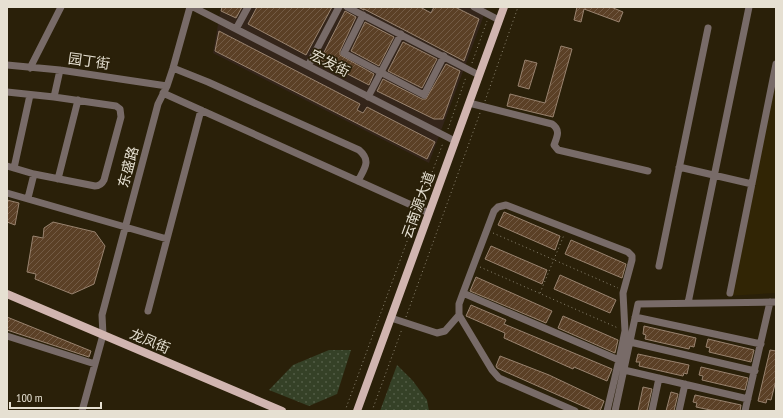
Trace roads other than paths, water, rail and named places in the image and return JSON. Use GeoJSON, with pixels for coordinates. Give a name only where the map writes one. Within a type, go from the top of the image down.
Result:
{"type":"FeatureCollection","features":[{"type":"Feature","properties":{"kind":"main road","name":"云南源大道"},"geometry":{"type":"LineString","coordinates":[[357,411],[504,7]]}},
{"type":"Feature","properties":{"kind":"main road","name":"龙凤街"},"geometry":{"type":"LineString","coordinates":[[7,294],[282,411]]}},
{"type":"Feature","properties":{"kind":"street"},"geometry":{"type":"LineString","coordinates":[[30,68],[61,7]]}},
{"type":"Feature","properties":{"kind":"street","name":"东盛路"},"geometry":{"type":"LineString","coordinates":[[82,411],[103,335],[102,315],[158,104],[167,86],[173,68],[190,7]]}},
{"type":"Feature","properties":{"kind":"street","name":"宏发街"},"geometry":{"type":"LineString","coordinates":[[193,7],[455,141]]}},
{"type":"Feature","properties":{"kind":"street"},"geometry":{"type":"LineString","coordinates":[[236,29],[248,7]]}},
{"type":"Feature","properties":{"kind":"street"},"geometry":{"type":"LineString","coordinates":[[308,66],[339,7]]}},
{"type":"Feature","properties":{"kind":"street"},"geometry":{"type":"LineString","coordinates":[[347,7],[479,75]]}},
{"type":"Feature","properties":{"kind":"street"},"geometry":{"type":"LineString","coordinates":[[474,7],[499,20]]}},
{"type":"Feature","properties":{"kind":"street"},"geometry":{"type":"LineString","coordinates":[[688,303],[749,7]]}},
{"type":"Feature","properties":{"kind":"street"},"geometry":{"type":"LineString","coordinates":[[364,15],[344,53],[424,95],[444,56]]}},
{"type":"Feature","properties":{"kind":"street"},"geometry":{"type":"LineString","coordinates":[[659,266],[708,28]]}},
{"type":"Feature","properties":{"kind":"street"},"geometry":{"type":"LineString","coordinates":[[368,97],[400,34]]}},
{"type":"Feature","properties":{"kind":"street"},"geometry":{"type":"LineString","coordinates":[[730,293],[776,64]]}},
{"type":"Feature","properties":{"kind":"street","name":"园丁街"},"geometry":{"type":"LineString","coordinates":[[7,65],[60,70],[167,86]]}},
{"type":"Feature","properties":{"kind":"street"},"geometry":{"type":"LineString","coordinates":[[173,68],[208,82],[359,150],[366,158],[366,163],[358,181]]}},
{"type":"Feature","properties":{"kind":"street"},"geometry":{"type":"LineString","coordinates":[[54,97],[60,70]]}},
{"type":"Feature","properties":{"kind":"street"},"geometry":{"type":"LineString","coordinates":[[7,92],[78,100],[116,106],[120,109],[121,117],[102,183],[97,186],[34,174],[11,167],[30,95]]}},
{"type":"Feature","properties":{"kind":"street"},"geometry":{"type":"LineString","coordinates":[[163,93],[429,213]]}},
{"type":"Feature","properties":{"kind":"street"},"geometry":{"type":"LineString","coordinates":[[58,178],[78,100]]}},
{"type":"Feature","properties":{"kind":"street"},"geometry":{"type":"LineString","coordinates":[[469,103],[549,122],[557,129],[558,133],[554,146],[558,150],[648,171]]}},
{"type":"Feature","properties":{"kind":"street"},"geometry":{"type":"LineString","coordinates":[[148,311],[201,110]]}},
{"type":"Feature","properties":{"kind":"street"},"geometry":{"type":"LineString","coordinates":[[679,167],[752,184]]}},
{"type":"Feature","properties":{"kind":"street"},"geometry":{"type":"LineString","coordinates":[[28,198],[34,174]]}},
{"type":"Feature","properties":{"kind":"street"},"geometry":{"type":"LineString","coordinates":[[7,193],[167,239]]}},
{"type":"Feature","properties":{"kind":"street"},"geometry":{"type":"LineString","coordinates":[[575,411],[499,378],[492,370],[459,315],[459,304],[494,211],[506,205],[567,228],[632,256],[624,291],[624,331],[607,411]]}},
{"type":"Feature","properties":{"kind":"street"},"geometry":{"type":"LineString","coordinates":[[463,293],[619,360]]}},
{"type":"Feature","properties":{"kind":"street"},"geometry":{"type":"LineString","coordinates":[[615,411],[638,304],[773,302],[754,371],[746,411]]}},
{"type":"Feature","properties":{"kind":"street"},"geometry":{"type":"LineString","coordinates":[[391,318],[437,333],[445,330],[459,315]]}},
{"type":"Feature","properties":{"kind":"street"},"geometry":{"type":"LineString","coordinates":[[636,317],[761,344]]}},
{"type":"Feature","properties":{"kind":"street"},"geometry":{"type":"LineString","coordinates":[[7,336],[95,364]]}},
{"type":"Feature","properties":{"kind":"street"},"geometry":{"type":"LineString","coordinates":[[630,342],[754,371]]}},
{"type":"Feature","properties":{"kind":"street"},"geometry":{"type":"LineString","coordinates":[[624,370],[748,399]]}},
{"type":"Feature","properties":{"kind":"street"},"geometry":{"type":"LineString","coordinates":[[652,411],[659,378]]}},
{"type":"Feature","properties":{"kind":"street"},"geometry":{"type":"LineString","coordinates":[[680,411],[685,384]]}}]}
